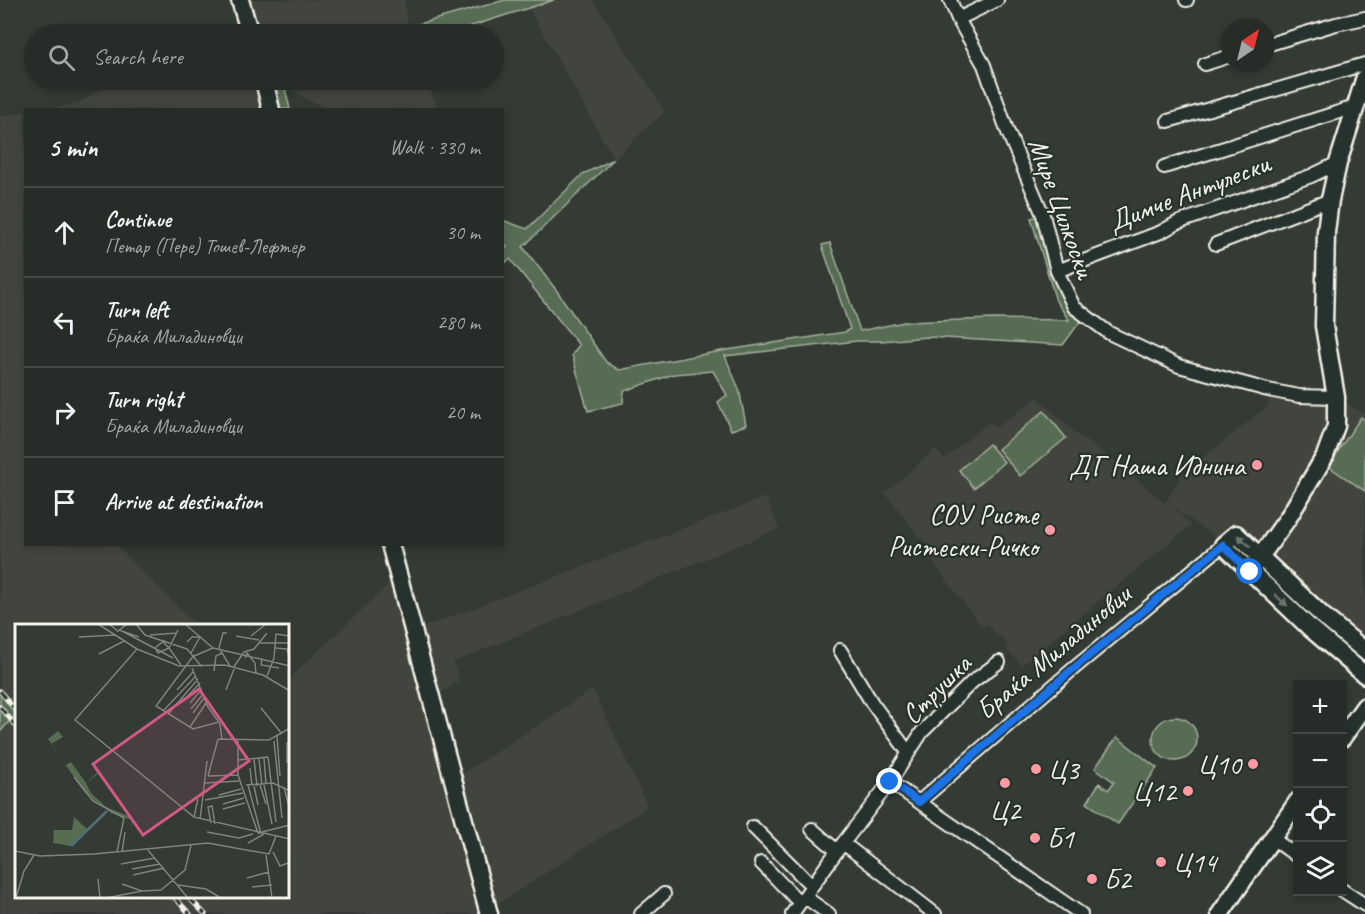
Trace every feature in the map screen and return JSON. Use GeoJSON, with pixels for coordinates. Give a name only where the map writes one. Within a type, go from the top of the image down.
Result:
{"type":"FeatureCollection","features":[{"type":"Feature","properties":{"kind":"street"},"geometry":{"type":"LineString","coordinates":[[240,0],[247,24]]}},
{"type":"Feature","properties":{"kind":"street","name":"Мире Цилкоски"},"geometry":{"type":"LineString","coordinates":[[950,0],[984,65],[1007,129],[1043,215],[1057,270],[1074,307],[1109,333],[1179,366],[1268,390],[1299,396],[1336,397]]}},
{"type":"Feature","properties":{"kind":"street"},"geometry":{"type":"LineString","coordinates":[[958,19],[997,0]]}},
{"type":"Feature","properties":{"kind":"street"},"geometry":{"type":"LineString","coordinates":[[1275,42],[1365,18]]}},
{"type":"Feature","properties":{"kind":"street"},"geometry":{"type":"LineString","coordinates":[[1205,64],[1221,59]]}},
{"type":"Feature","properties":{"kind":"street"},"geometry":{"type":"LineString","coordinates":[[1167,121],[1365,64]]}},
{"type":"Feature","properties":{"kind":"street"},"geometry":{"type":"LineString","coordinates":[[1250,572],[1262,557],[1325,456],[1336,426],[1336,397],[1324,326],[1326,232],[1338,163],[1365,77]]}},
{"type":"Feature","properties":{"kind":"street"},"geometry":{"type":"LineString","coordinates":[[270,90],[271,108]]}},
{"type":"Feature","properties":{"kind":"street","name":"Димче Антулески"},"geometry":{"type":"LineString","coordinates":[[1164,167],[1355,107]]}},
{"type":"Feature","properties":{"kind":"street","name":"Димче Антулески"},"geometry":{"type":"LineString","coordinates":[[1057,270],[1161,232],[1177,223],[1311,176],[1338,163]]}},
{"type":"Feature","properties":{"kind":"street","name":"Димче Антулески"},"geometry":{"type":"LineString","coordinates":[[1216,244],[1330,200]]}},
{"type":"Feature","properties":{"kind":"street"},"geometry":{"type":"LineString","coordinates":[[1365,651],[1323,616],[1236,534],[1223,545],[1311,629],[1365,675]]}},
{"type":"Feature","properties":{"kind":"street","name":"Браќа Миладиновци"},"geometry":{"type":"LineString","coordinates":[[919,802],[1073,669],[1223,545]]}},
{"type":"Feature","properties":{"kind":"street"},"geometry":{"type":"LineString","coordinates":[[391,546],[489,914]]}},
{"type":"Feature","properties":{"kind":"street","name":"Струшка"},"geometry":{"type":"LineString","coordinates":[[840,650],[872,703],[908,752]]}},
{"type":"Feature","properties":{"kind":"street","name":"Струшка"},"geometry":{"type":"LineString","coordinates":[[792,914],[890,782],[922,732],[972,682],[999,662]]}},
{"type":"Feature","properties":{"kind":"street"},"geometry":{"type":"LineString","coordinates":[[1345,734],[1365,706]]}},
{"type":"Feature","properties":{"kind":"street"},"geometry":{"type":"LineString","coordinates":[[890,782],[1081,914]]}},
{"type":"Feature","properties":{"kind":"street"},"geometry":{"type":"LineString","coordinates":[[1220,914],[1293,808]]}},
{"type":"Feature","properties":{"kind":"street"},"geometry":{"type":"LineString","coordinates":[[753,827],[806,895]]}},
{"type":"Feature","properties":{"kind":"street"},"geometry":{"type":"LineString","coordinates":[[812,829],[935,914]]}},
{"type":"Feature","properties":{"kind":"street"},"geometry":{"type":"LineString","coordinates":[[1272,838],[1293,853]]}},
{"type":"Feature","properties":{"kind":"street"},"geometry":{"type":"LineString","coordinates":[[761,863],[829,914]]}},
{"type":"Feature","properties":{"kind":"street"},"geometry":{"type":"LineString","coordinates":[[1347,893],[1365,905]]}},
{"type":"Feature","properties":{"kind":"street"},"geometry":{"type":"LineString","coordinates":[[641,914],[663,894]]}},
{"type":"Feature","properties":{"kind":"shaded area"},"geometry":{"type":"Polygon","coordinates":[[[240,0],[404,0],[408,24],[247,24],[240,0]]]}},
{"type":"Feature","properties":{"kind":"shaded area"},"geometry":{"type":"Polygon","coordinates":[[[554,0],[593,0],[665,111],[614,159],[529,8],[554,0]]]}},
{"type":"Feature","properties":{"kind":"shaded area"},"geometry":{"type":"Polygon","coordinates":[[[99,90],[277,90],[271,108],[57,108],[79,103],[99,90]]]}},
{"type":"Feature","properties":{"kind":"shaded area"},"geometry":{"type":"Polygon","coordinates":[[[294,90],[430,90],[438,108],[324,108],[294,90]]]}},
{"type":"Feature","properties":{"kind":"shaded area"},"geometry":{"type":"Polygon","coordinates":[[[24,112],[24,546],[117,546],[195,624],[15,624],[15,710],[0,691],[0,116],[24,112]]]}},
{"type":"Feature","properties":{"kind":"shaded area"},"geometry":{"type":"Polygon","coordinates":[[[1268,390],[1336,397],[1365,414],[1365,651],[1236,534],[1223,545],[1169,505],[1191,525],[1022,665],[1005,648],[1008,645],[1001,636],[998,638],[988,624],[983,628],[928,556],[932,552],[885,493],[935,449],[944,459],[990,421],[996,428],[1037,397],[1076,434],[1117,462],[1165,503],[1182,474],[1268,406],[1268,390]]]}},
{"type":"Feature","properties":{"kind":"shaded area"},"geometry":{"type":"Polygon","coordinates":[[[766,497],[779,529],[453,662],[460,681],[431,699],[453,780],[593,689],[648,807],[488,910],[489,914],[0,914],[0,732],[15,716],[15,899],[290,899],[290,678],[399,574],[413,631],[766,497]]]}},
{"type":"Feature","properties":{"kind":"green space"},"geometry":{"type":"Polygon","coordinates":[[[505,0],[554,0],[478,24],[419,24],[505,0]]]}},
{"type":"Feature","properties":{"kind":"green space"},"geometry":{"type":"Polygon","coordinates":[[[267,90],[285,90],[290,108],[271,108],[267,90]]]}},
{"type":"Feature","properties":{"kind":"green space"},"geometry":{"type":"Polygon","coordinates":[[[614,159],[523,247],[557,291],[606,362],[619,370],[721,351],[845,332],[850,329],[822,245],[830,243],[860,331],[904,322],[993,319],[1069,320],[1056,301],[1031,218],[1043,215],[1057,271],[1085,315],[1063,345],[928,337],[857,341],[725,356],[739,389],[746,425],[731,430],[718,402],[727,395],[713,371],[674,374],[624,391],[623,403],[588,411],[572,355],[579,345],[510,259],[504,263],[504,249],[507,247],[504,242],[504,221],[527,229],[583,174],[614,159]]]}},
{"type":"Feature","properties":{"kind":"green space"},"geometry":{"type":"Polygon","coordinates":[[[1044,411],[1066,438],[1020,476],[998,449],[1044,411]]]}},
{"type":"Feature","properties":{"kind":"green space"},"geometry":{"type":"Polygon","coordinates":[[[1361,417],[1365,420],[1365,491],[1328,466],[1361,417]]]}},
{"type":"Feature","properties":{"kind":"green space"},"geometry":{"type":"Polygon","coordinates":[[[989,444],[1004,462],[974,488],[959,470],[989,444]]]}},
{"type":"Feature","properties":{"kind":"green space"},"geometry":{"type":"Polygon","coordinates":[[[0,691],[15,710],[15,715],[0,732],[0,691]]]}},
{"type":"Feature","properties":{"kind":"green space"},"geometry":{"type":"Polygon","coordinates":[[[1175,717],[1191,723],[1197,739],[1191,755],[1175,761],[1159,755],[1153,739],[1159,723],[1175,717]]]}},
{"type":"Feature","properties":{"kind":"green space"},"geometry":{"type":"Polygon","coordinates":[[[1117,737],[1157,768],[1118,824],[1087,803],[1099,783],[1108,790],[1114,782],[1095,768],[1117,737]]]}},
{"type":"Feature","properties":{"kind":"railway"},"geometry":{"type":"LineString","coordinates":[[0,691],[15,710]]}},
{"type":"Feature","properties":{"kind":"railway"},"geometry":{"type":"LineString","coordinates":[[0,707],[15,725]]}},
{"type":"Feature","properties":{"kind":"railway"},"geometry":{"type":"LineString","coordinates":[[176,899],[190,914]]}},
{"type":"Feature","properties":{"kind":"railway"},"geometry":{"type":"LineString","coordinates":[[190,899],[205,914]]}},
{"type":"Feature","properties":{"kind":"place","name":"ДГ Наша Иднина"},"geometry":{"type":"Point","coordinates":[1257,465]}},
{"type":"Feature","properties":{"kind":"place","name":"СОУ Ристе Ристески-Ричко"},"geometry":{"type":"Point","coordinates":[1050,530]}},
{"type":"Feature","properties":{"kind":"place","name":"Ц10"},"geometry":{"type":"Point","coordinates":[1253,764]}},
{"type":"Feature","properties":{"kind":"place","name":"Ц3"},"geometry":{"type":"Point","coordinates":[1036,769]}},
{"type":"Feature","properties":{"kind":"place","name":"Ц2"},"geometry":{"type":"Point","coordinates":[1005,783]}},
{"type":"Feature","properties":{"kind":"place","name":"Ц12"},"geometry":{"type":"Point","coordinates":[1188,791]}},
{"type":"Feature","properties":{"kind":"place","name":"Б1"},"geometry":{"type":"Point","coordinates":[1035,838]}},
{"type":"Feature","properties":{"kind":"place","name":"Ц14"},"geometry":{"type":"Point","coordinates":[1161,862]}},
{"type":"Feature","properties":{"kind":"place","name":"Б2"},"geometry":{"type":"Point","coordinates":[1092,879]}},
{"type":"Feature","properties":{"kind":"route"},"geometry":{"type":"LineString","coordinates":[[890,782],[919,802],[1073,669],[1223,545],[1250,572]]}}]}
